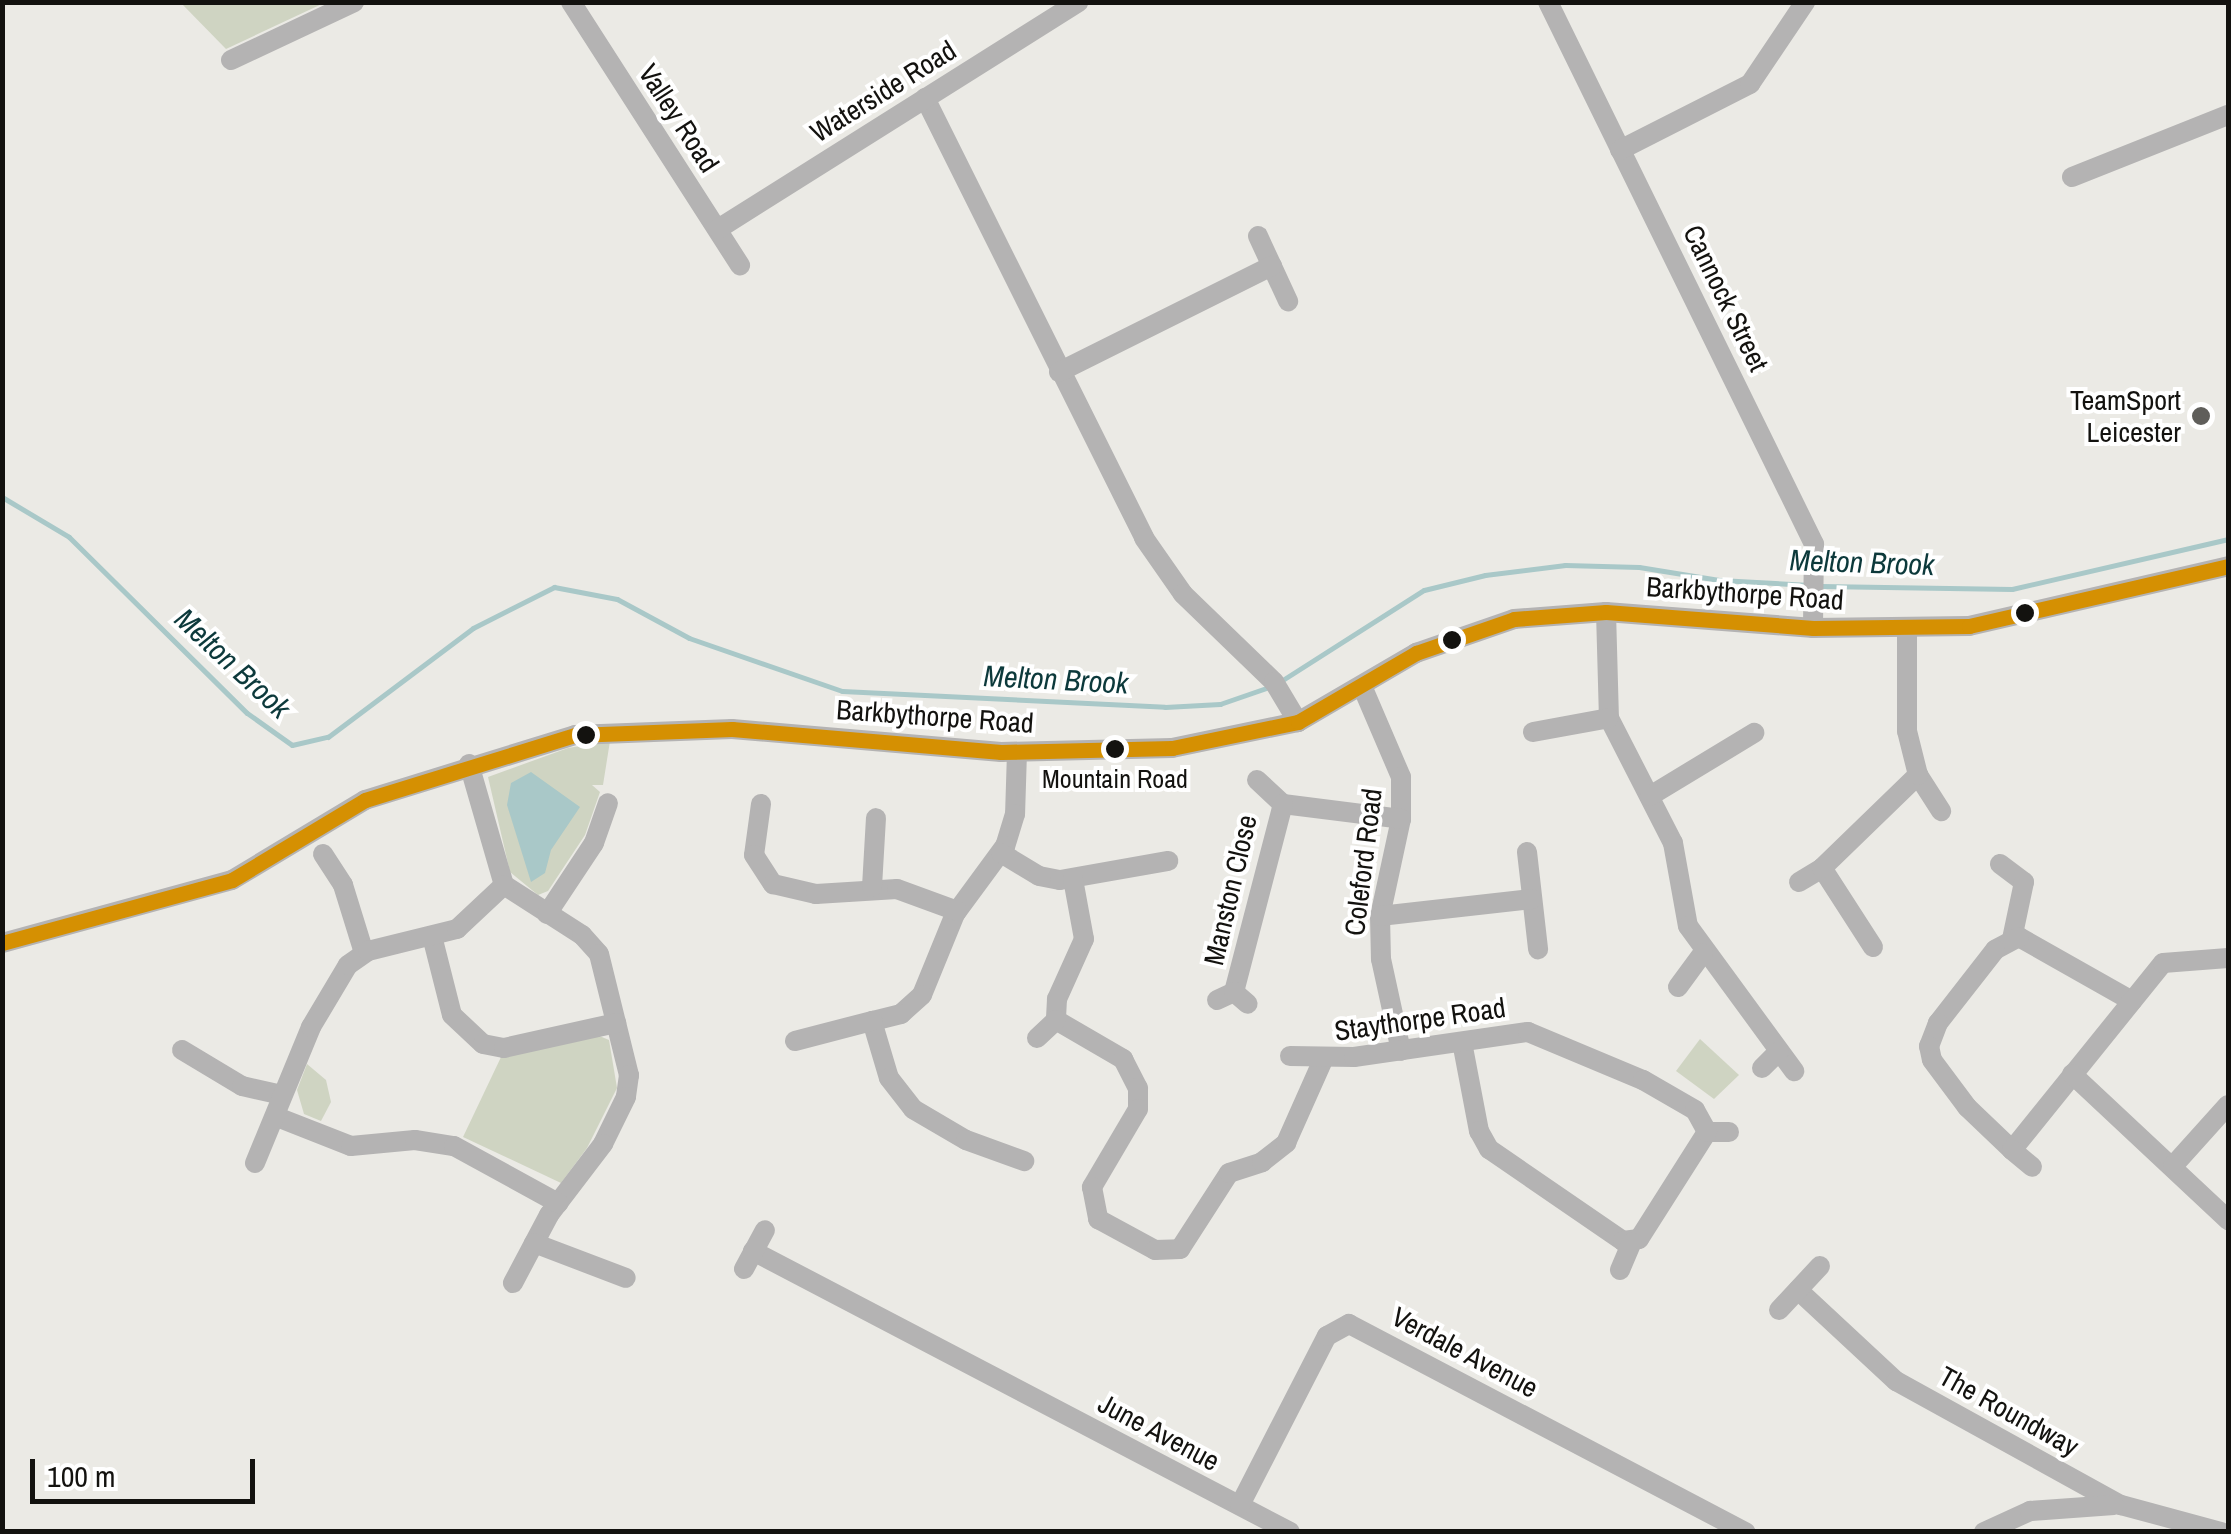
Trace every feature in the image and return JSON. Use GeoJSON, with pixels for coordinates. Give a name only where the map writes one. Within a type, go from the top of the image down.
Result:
{"type":"FeatureCollection","features":[{"type":"Feature","properties":{"kind":"street"},"geometry":{"type":"LineString","coordinates":[[231,60],[354,2]]}},
{"type":"Feature","properties":{"kind":"street","name":"Valley Road"},"geometry":{"type":"LineString","coordinates":[[571,2],[740,264]]}},
{"type":"Feature","properties":{"kind":"street","name":"Waterside Road"},"geometry":{"type":"LineString","coordinates":[[718,228],[1078,2]]}},
{"type":"Feature","properties":{"kind":"street","name":"Cannock Street"},"geometry":{"type":"LineString","coordinates":[[1548,2],[1814,544],[1817,570],[1813,628]]}},
{"type":"Feature","properties":{"kind":"street"},"geometry":{"type":"LineString","coordinates":[[1620,150],[1750,84],[1772,60],[1805,2]]}},
{"type":"Feature","properties":{"kind":"street"},"geometry":{"type":"LineString","coordinates":[[925,98],[1059,372],[1170,579],[1266,674],[1298,722]]}},
{"type":"Feature","properties":{"kind":"street"},"geometry":{"type":"LineString","coordinates":[[2072,177],[2228,114]]}},
{"type":"Feature","properties":{"kind":"street"},"geometry":{"type":"LineString","coordinates":[[1258,236],[1288,301]]}},
{"type":"Feature","properties":{"kind":"street"},"geometry":{"type":"LineString","coordinates":[[1059,372],[1272,266]]}},
{"type":"Feature","properties":{"kind":"street","name":"Barkbythorpe Road"},"geometry":{"type":"LineString","coordinates":[[2,943],[242,876],[365,800],[469,764],[576,735],[648,728],[810,734],[1017,752],[1172,748],[1298,722],[1461,633],[1555,613],[1606,612],[1813,628],[1969,626],[2228,566]]}},
{"type":"Feature","properties":{"kind":"street"},"geometry":{"type":"LineString","coordinates":[[1606,612],[1608,718],[1673,843],[1688,926],[1703,953],[1794,1071]]}},
{"type":"Feature","properties":{"kind":"street"},"geometry":{"type":"LineString","coordinates":[[1908,628],[1907,730],[1918,775],[1942,811]]}},
{"type":"Feature","properties":{"kind":"street","name":"Coleford Road"},"geometry":{"type":"LineString","coordinates":[[1362,686],[1396,755],[1402,820],[1380,916],[1381,959],[1401,1051]]}},
{"type":"Feature","properties":{"kind":"street"},"geometry":{"type":"LineString","coordinates":[[1534,732],[1608,718]]}},
{"type":"Feature","properties":{"kind":"street"},"geometry":{"type":"LineString","coordinates":[[1650,796],[1740,730]]}},
{"type":"Feature","properties":{"kind":"street"},"geometry":{"type":"LineString","coordinates":[[808,1042],[901,1014],[922,995],[957,911],[1001,854],[1013,822],[1017,752]]}},
{"type":"Feature","properties":{"kind":"street"},"geometry":{"type":"LineString","coordinates":[[469,764],[504,885],[596,949],[628,1068],[626,1097],[597,1153],[558,1203],[513,1283]]}},
{"type":"Feature","properties":{"kind":"street"},"geometry":{"type":"LineString","coordinates":[[1799,882],[1822,868],[1918,775]]}},
{"type":"Feature","properties":{"kind":"street","name":"Manston Close"},"geometry":{"type":"LineString","coordinates":[[1256,780],[1283,804],[1402,820]]}},
{"type":"Feature","properties":{"kind":"street"},"geometry":{"type":"LineString","coordinates":[[762,804],[747,854],[763,874],[785,889],[816,894],[872,887],[916,893],[957,911]]}},
{"type":"Feature","properties":{"kind":"street","name":"Manston Close"},"geometry":{"type":"LineString","coordinates":[[1233,999],[1272,825],[1283,804]]}},
{"type":"Feature","properties":{"kind":"street"},"geometry":{"type":"LineString","coordinates":[[872,887],[876,813]]}},
{"type":"Feature","properties":{"kind":"street"},"geometry":{"type":"LineString","coordinates":[[547,914],[610,816]]}},
{"type":"Feature","properties":{"kind":"street"},"geometry":{"type":"LineString","coordinates":[[1527,852],[1538,950]]}},
{"type":"Feature","properties":{"kind":"street"},"geometry":{"type":"LineString","coordinates":[[324,853],[343,885],[364,953]]}},
{"type":"Feature","properties":{"kind":"street"},"geometry":{"type":"LineString","coordinates":[[1001,854],[1038,876],[1073,879],[1130,874],[1168,860]]}},
{"type":"Feature","properties":{"kind":"street"},"geometry":{"type":"LineString","coordinates":[[2000,864],[2024,882],[2012,939]]}},
{"type":"Feature","properties":{"kind":"street"},"geometry":{"type":"LineString","coordinates":[[1822,868],[1873,947]]}},
{"type":"Feature","properties":{"kind":"street"},"geometry":{"type":"LineString","coordinates":[[1036,1038],[1056,1020],[1057,999],[1084,938],[1073,879]]}},
{"type":"Feature","properties":{"kind":"street"},"geometry":{"type":"LineString","coordinates":[[255,1163],[314,1022],[345,969],[364,953],[462,926],[504,885]]}},
{"type":"Feature","properties":{"kind":"street"},"geometry":{"type":"LineString","coordinates":[[1380,916],[1532,899]]}},
{"type":"Feature","properties":{"kind":"street"},"geometry":{"type":"LineString","coordinates":[[432,936],[456,1022],[483,1044],[504,1048],[616,1023]]}},
{"type":"Feature","properties":{"kind":"street"},"geometry":{"type":"LineString","coordinates":[[2032,1167],[1967,1107],[1929,1046],[1938,1023],[1994,950],[2012,939],[2047,947],[2132,1001]]}},
{"type":"Feature","properties":{"kind":"street"},"geometry":{"type":"LineString","coordinates":[[1678,987],[1703,953]]}},
{"type":"Feature","properties":{"kind":"street"},"geometry":{"type":"LineString","coordinates":[[2012,1150],[2163,964],[2228,958]]}},
{"type":"Feature","properties":{"kind":"street"},"geometry":{"type":"LineString","coordinates":[[1056,1020],[1124,1059],[1134,1072],[1138,1109],[1112,1147],[1091,1198],[1098,1219],[1155,1250],[1180,1249],[1191,1240],[1229,1173],[1262,1162],[1286,1144],[1324,1060]]}},
{"type":"Feature","properties":{"kind":"street"},"geometry":{"type":"LineString","coordinates":[[872,1021],[899,1094],[926,1120],[969,1132],[1024,1161]]}},
{"type":"Feature","properties":{"kind":"street","name":"Staythorpe Road"},"geometry":{"type":"LineString","coordinates":[[1290,1056],[1324,1060],[1462,1042],[1504,1032],[1564,1042],[1694,1110],[1707,1132]]}},
{"type":"Feature","properties":{"kind":"street"},"geometry":{"type":"LineString","coordinates":[[1462,1042],[1479,1132],[1489,1150],[1612,1238],[1632,1242]]}},
{"type":"Feature","properties":{"kind":"street"},"geometry":{"type":"LineString","coordinates":[[182,1050],[242,1086],[282,1095]]}},
{"type":"Feature","properties":{"kind":"street"},"geometry":{"type":"LineString","coordinates":[[1762,1068],[1779,1051]]}},
{"type":"Feature","properties":{"kind":"street"},"geometry":{"type":"LineString","coordinates":[[2072,1074],[2228,1220]]}},
{"type":"Feature","properties":{"kind":"street"},"geometry":{"type":"LineString","coordinates":[[2173,1166],[2228,1106]]}},
{"type":"Feature","properties":{"kind":"street"},"geometry":{"type":"LineString","coordinates":[[277,1117],[351,1146],[411,1140],[454,1146],[558,1203]]}},
{"type":"Feature","properties":{"kind":"street"},"geometry":{"type":"LineString","coordinates":[[1620,1270],[1632,1242],[1707,1132],[1730,1132]]}},
{"type":"Feature","properties":{"kind":"street","name":"June Avenue"},"geometry":{"type":"LineString","coordinates":[[765,1230],[748,1260],[1006,1375],[1290,1532]]}},
{"type":"Feature","properties":{"kind":"street"},"geometry":{"type":"LineString","coordinates":[[534,1242],[612,1279]]}},
{"type":"Feature","properties":{"kind":"street"},"geometry":{"type":"LineString","coordinates":[[1779,1310],[1820,1266]]}},
{"type":"Feature","properties":{"kind":"street","name":"The Roundway"},"geometry":{"type":"LineString","coordinates":[[1798,1290],[1877,1369],[2121,1505],[2226,1531]]}},
{"type":"Feature","properties":{"kind":"street","name":"Verdale Avenue"},"geometry":{"type":"LineString","coordinates":[[1240,1506],[1327,1336],[1349,1324],[1746,1532]]}},
{"type":"Feature","properties":{"kind":"street"},"geometry":{"type":"LineString","coordinates":[[2053,1507],[2055,1468]]}},
{"type":"Feature","properties":{"kind":"street"},"geometry":{"type":"LineString","coordinates":[[1984,1532],[2053,1507],[2121,1505]]}},
{"type":"Feature","properties":{"kind":"green space"},"geometry":{"type":"Polygon","coordinates":[[[181,3],[324,3],[226,49],[181,3]]]}},
{"type":"Feature","properties":{"kind":"green space"},"geometry":{"type":"Polygon","coordinates":[[[610,741],[603,785],[592,785],[600,792],[585,835],[548,891],[538,895],[510,872],[488,777],[568,748],[610,741]]]}},
{"type":"Feature","properties":{"kind":"green space"},"geometry":{"type":"Polygon","coordinates":[[[597,1035],[609,1040],[617,1088],[587,1148],[561,1183],[463,1137],[502,1055],[597,1035]]]}},
{"type":"Feature","properties":{"kind":"green space"},"geometry":{"type":"Polygon","coordinates":[[[1700,1039],[1739,1075],[1714,1099],[1676,1071],[1700,1039]]]}},
{"type":"Feature","properties":{"kind":"green space"},"geometry":{"type":"Polygon","coordinates":[[[307,1064],[326,1080],[331,1102],[321,1121],[304,1114],[297,1090],[307,1064]]]}},
{"type":"Feature","properties":{"kind":"water"},"geometry":{"type":"Polygon","coordinates":[[[531,772],[580,807],[551,850],[545,873],[531,882],[507,805],[511,783],[531,772]]]}},
{"type":"Feature","properties":{"kind":"waterway","name":"Melton Brook"},"geometry":{"type":"LineString","coordinates":[[2,497],[69,537],[247,713],[292,745],[328,737],[473,628],[554,587],[617,599],[689,638],[842,691],[1165,707],[1220,704],[1272,686]]}},
{"type":"Feature","properties":{"kind":"waterway","name":"Melton Brook"},"geometry":{"type":"LineString","coordinates":[[1821,586],[2012,589],[2228,539]]}},
{"type":"Feature","properties":{"kind":"waterway","name":"Melton Brook"},"geometry":{"type":"LineString","coordinates":[[1281,681],[1424,590],[1485,575],[1565,565],[1639,567],[1719,580],[1810,585]]}},
{"type":"Feature","properties":{"kind":"transit line"},"geometry":{"type":"LineString","coordinates":[[2,943],[232,880],[365,800],[575,735],[732,729],[1001,752],[1172,748],[1298,722],[1416,653],[1514,619],[1606,612],[1813,628],[1969,626],[2228,566]]}},
{"type":"Feature","properties":{"kind":"place","name":"TeamSport Leicester"},"geometry":{"type":"Point","coordinates":[2201,416]}},
{"type":"Feature","properties":{"kind":"place","name":"Mountain Road"},"geometry":{"type":"Point","coordinates":[1115,749]}}]}
